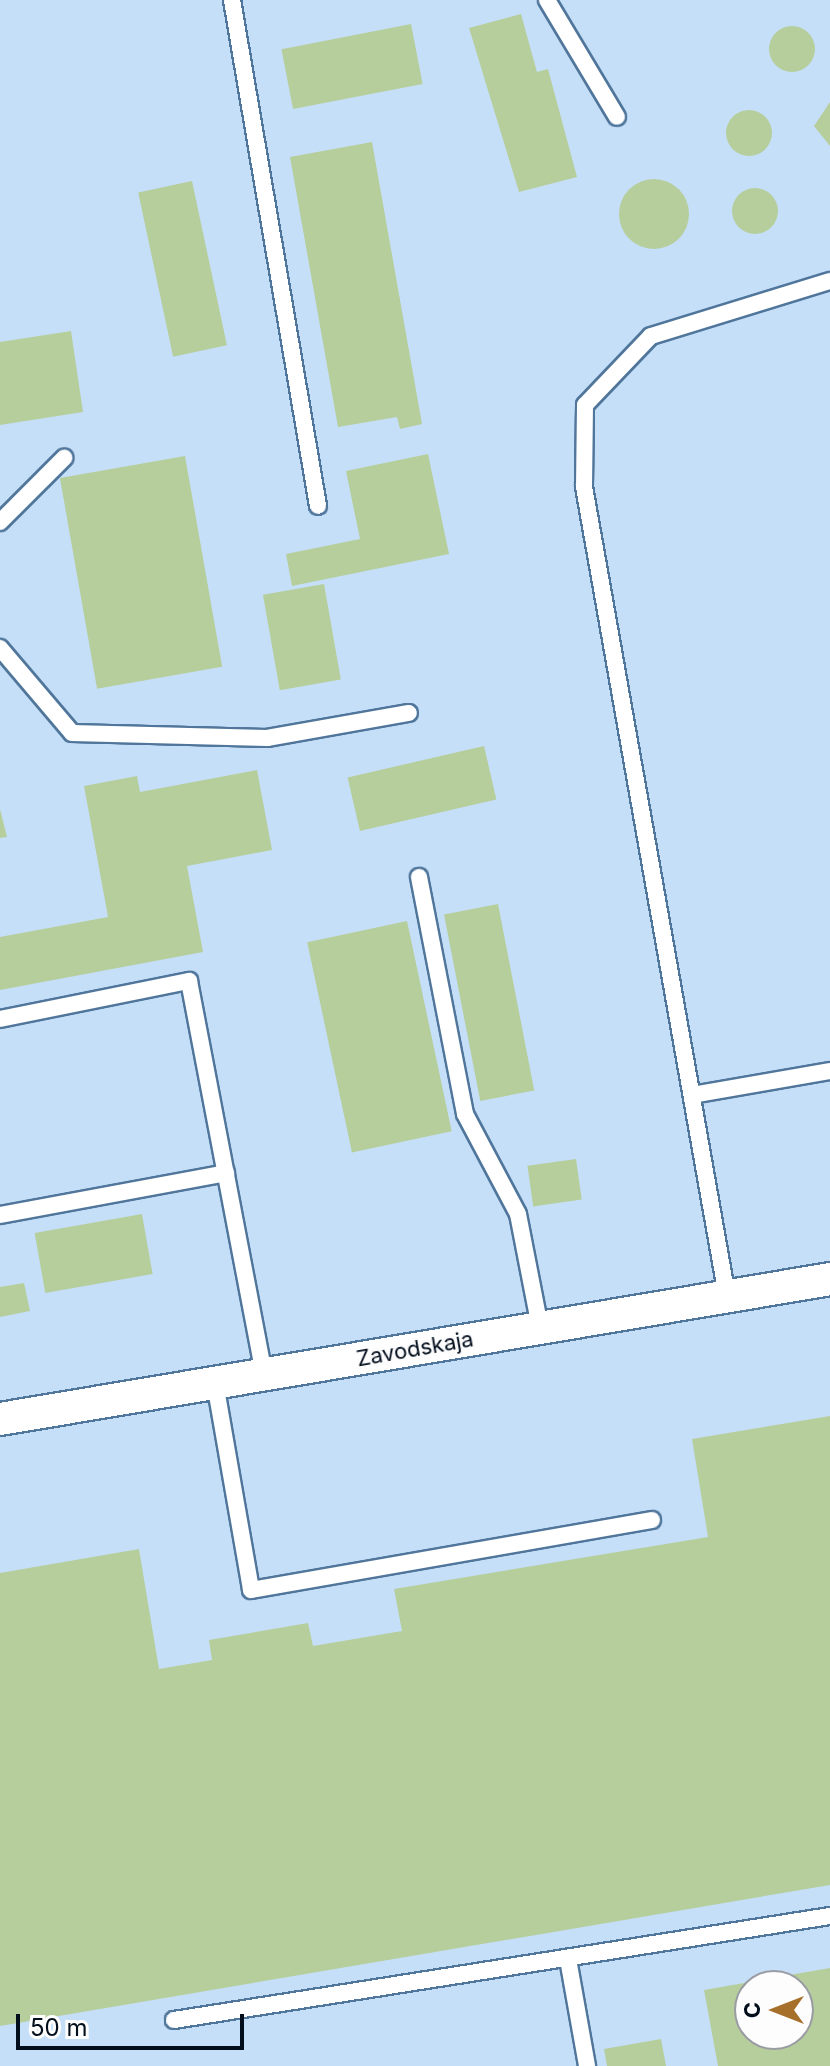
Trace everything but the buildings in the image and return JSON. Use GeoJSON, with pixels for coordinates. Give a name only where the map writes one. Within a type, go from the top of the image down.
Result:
{"type":"FeatureCollection","features":[{"type":"Feature","properties":{"kind":"street","name":"Zavodskaja"},"geometry":{"type":"LineString","coordinates":[[0,1419],[830,1279]]}},
{"type":"Feature","properties":{"kind":"lane"},"geometry":{"type":"LineString","coordinates":[[232,0],[318,506]]}},
{"type":"Feature","properties":{"kind":"lane"},"geometry":{"type":"LineString","coordinates":[[547,0],[617,117]]}},
{"type":"Feature","properties":{"kind":"lane"},"geometry":{"type":"LineString","coordinates":[[727,1296],[584,487],[585,405],[651,336],[830,281]]}},
{"type":"Feature","properties":{"kind":"lane"},"geometry":{"type":"LineString","coordinates":[[0,522],[64,458]]}},
{"type":"Feature","properties":{"kind":"lane"},"geometry":{"type":"LineString","coordinates":[[0,648],[72,733],[267,738],[409,713]]}},
{"type":"Feature","properties":{"kind":"lane"},"geometry":{"type":"LineString","coordinates":[[419,877],[465,1114],[518,1214],[540,1327]]}},
{"type":"Feature","properties":{"kind":"lane"},"geometry":{"type":"LineString","coordinates":[[0,1019],[189,981],[264,1374]]}},
{"type":"Feature","properties":{"kind":"lane"},"geometry":{"type":"LineString","coordinates":[[692,1095],[830,1071]]}},
{"type":"Feature","properties":{"kind":"lane"},"geometry":{"type":"LineString","coordinates":[[0,1215],[226,1173]]}},
{"type":"Feature","properties":{"kind":"lane"},"geometry":{"type":"LineString","coordinates":[[215,1383],[251,1590],[652,1520]]}},
{"type":"Feature","properties":{"kind":"lane"},"geometry":{"type":"LineString","coordinates":[[174,2020],[830,1916]]}},
{"type":"Feature","properties":{"kind":"lane"},"geometry":{"type":"LineString","coordinates":[[568,1959],[587,2066]]}}]}
